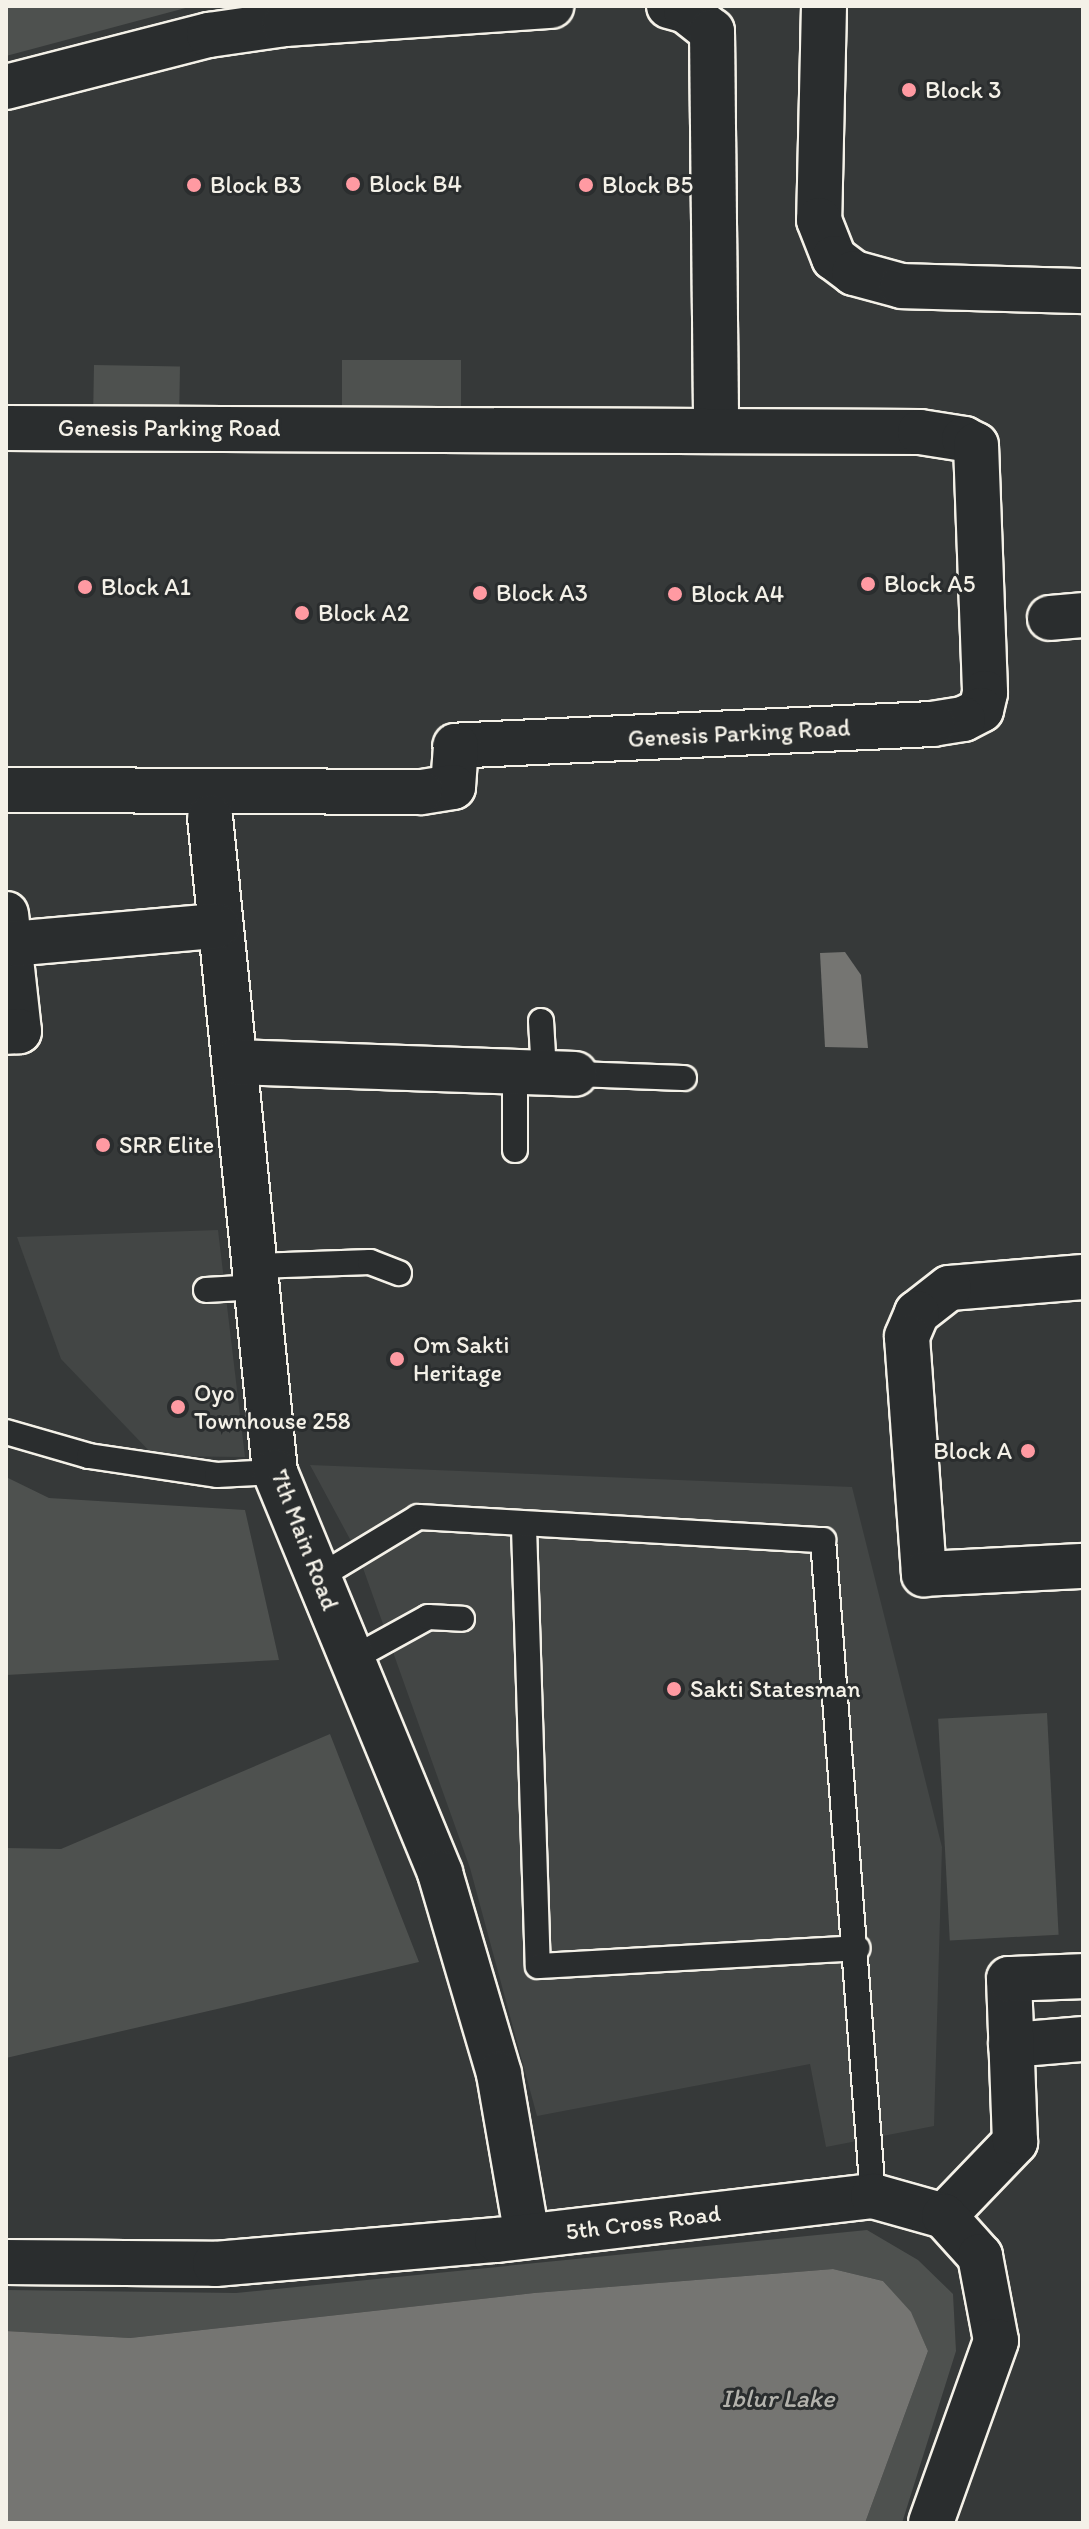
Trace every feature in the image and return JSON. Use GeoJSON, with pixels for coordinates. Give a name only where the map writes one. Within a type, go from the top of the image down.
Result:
{"type":"FeatureCollection","features":[{"type":"Feature","properties":{"kind":"street"},"geometry":{"type":"LineString","coordinates":[[6,87],[209,35],[285,24],[551,6]]}},
{"type":"Feature","properties":{"kind":"street"},"geometry":{"type":"LineString","coordinates":[[669,6],[686,11],[712,31],[716,431]]}},
{"type":"Feature","properties":{"kind":"street"},"geometry":{"type":"LineString","coordinates":[[824,6],[819,220],[834,258],[854,273],[902,286],[1083,291]]}},
{"type":"Feature","properties":{"kind":"street","name":"Genesis Parking Road"},"geometry":{"type":"LineString","coordinates":[[6,428],[920,432],[976,445],[981,710],[963,719],[933,724],[456,746],[453,787],[420,792],[6,790]]}},
{"type":"Feature","properties":{"kind":"street","name":"7th Main Road"},"geometry":{"type":"LineString","coordinates":[[210,817],[217,926],[235,1062],[275,1472],[440,1873],[499,2074],[527,2236]]}},
{"type":"Feature","properties":{"kind":"street"},"geometry":{"type":"LineString","coordinates":[[6,1032],[19,1031],[8,929],[217,926]]}},
{"type":"Feature","properties":{"kind":"street"},"geometry":{"type":"LineString","coordinates":[[235,1062],[545,1072]]}},
{"type":"Feature","properties":{"kind":"street"},"geometry":{"type":"LineString","coordinates":[[1083,1277],[949,1288],[917,1313],[907,1337],[924,1574],[1083,1566]]}},
{"type":"Feature","properties":{"kind":"street"},"geometry":{"type":"LineString","coordinates":[[931,2523],[996,2341],[980,2256],[944,2216],[1015,2142],[1009,1979],[1083,1976]]}},
{"type":"Feature","properties":{"kind":"street"},"geometry":{"type":"LineString","coordinates":[[1011,2045],[1083,2039]]}},
{"type":"Feature","properties":{"kind":"street","name":"5th Cross Road"},"geometry":{"type":"LineString","coordinates":[[6,2262],[215,2264],[527,2236],[873,2196],[944,2216]]}},
{"type":"Feature","properties":{"kind":"lane"},"geometry":{"type":"LineString","coordinates":[[515,1150],[545,1072],[541,1021]]}},
{"type":"Feature","properties":{"kind":"lane"},"geometry":{"type":"LineString","coordinates":[[545,1072],[684,1078]]}},
{"type":"Feature","properties":{"kind":"lane"},"geometry":{"type":"LineString","coordinates":[[206,1290],[257,1277],[370,1262],[399,1273]]}},
{"type":"Feature","properties":{"kind":"lane"},"geometry":{"type":"LineString","coordinates":[[6,1432],[118,1460],[217,1475],[275,1472]]}},
{"type":"Feature","properties":{"kind":"lane"},"geometry":{"type":"LineString","coordinates":[[319,1577],[418,1517],[524,1527],[823,1540],[857,1948],[873,2196]]}},
{"type":"Feature","properties":{"kind":"lane"},"geometry":{"type":"LineString","coordinates":[[524,1527],[538,1966],[857,1948]]}},
{"type":"Feature","properties":{"kind":"lane"},"geometry":{"type":"LineString","coordinates":[[352,1659],[428,1617],[462,1619]]}},
{"type":"Feature","properties":{"kind":"shaded area"},"geometry":{"type":"Polygon","coordinates":[[[6,6],[193,6],[6,56],[6,6]]]}},
{"type":"Feature","properties":{"kind":"shaded area"},"geometry":{"type":"Polygon","coordinates":[[[342,360],[461,360],[461,419],[342,419],[342,360]]]}},
{"type":"Feature","properties":{"kind":"shaded area"},"geometry":{"type":"Polygon","coordinates":[[[94,365],[180,367],[179,410],[93,409],[94,365]]]}},
{"type":"Feature","properties":{"kind":"shaded area"},"geometry":{"type":"Polygon","coordinates":[[[218,1230],[245,1457],[154,1456],[61,1359],[17,1237],[218,1230]]]}},
{"type":"Feature","properties":{"kind":"shaded area"},"geometry":{"type":"Polygon","coordinates":[[[310,1465],[852,1487],[942,1847],[934,2126],[826,2147],[810,2064],[537,2116],[470,1868],[358,1554],[310,1465]]]}},
{"type":"Feature","properties":{"kind":"shaded area"},"geometry":{"type":"Polygon","coordinates":[[[6,1477],[49,1498],[245,1510],[279,1660],[6,1675],[6,1477]]]}},
{"type":"Feature","properties":{"kind":"shaded area"},"geometry":{"type":"Polygon","coordinates":[[[1047,1713],[1059,1935],[950,1940],[938,1719],[1047,1713]]]}},
{"type":"Feature","properties":{"kind":"shaded area"},"geometry":{"type":"Polygon","coordinates":[[[330,1734],[419,1962],[6,2058],[6,1848],[61,1849],[330,1734]]]}},
{"type":"Feature","properties":{"kind":"shaded area"},"geometry":{"type":"Polygon","coordinates":[[[867,2230],[918,2260],[953,2294],[956,2351],[902,2523],[865,2523],[928,2351],[911,2313],[883,2281],[833,2269],[534,2293],[130,2338],[6,2331],[6,2290],[236,2293],[867,2230]]]}},
{"type":"Feature","properties":{"kind":"water"},"geometry":{"type":"Polygon","coordinates":[[[845,952],[861,975],[868,1048],[825,1047],[820,953],[845,952]]]}},
{"type":"Feature","properties":{"kind":"water","name":"Iblur Lake"},"geometry":{"type":"Polygon","coordinates":[[[833,2269],[883,2281],[911,2312],[928,2351],[865,2523],[6,2523],[6,2331],[130,2338],[534,2293],[833,2269]]]}},
{"type":"Feature","properties":{"kind":"place","name":"Block 3"},"geometry":{"type":"Point","coordinates":[909,90]}},
{"type":"Feature","properties":{"kind":"place","name":"Block B4"},"geometry":{"type":"Point","coordinates":[353,184]}},
{"type":"Feature","properties":{"kind":"place","name":"Block B3"},"geometry":{"type":"Point","coordinates":[194,185]}},
{"type":"Feature","properties":{"kind":"place","name":"Block B5"},"geometry":{"type":"Point","coordinates":[586,185]}},
{"type":"Feature","properties":{"kind":"place","name":"Block A5"},"geometry":{"type":"Point","coordinates":[868,584]}},
{"type":"Feature","properties":{"kind":"place","name":"Block A1"},"geometry":{"type":"Point","coordinates":[85,587]}},
{"type":"Feature","properties":{"kind":"place","name":"Block A3"},"geometry":{"type":"Point","coordinates":[480,593]}},
{"type":"Feature","properties":{"kind":"place","name":"Block A4"},"geometry":{"type":"Point","coordinates":[675,594]}},
{"type":"Feature","properties":{"kind":"place","name":"Block A2"},"geometry":{"type":"Point","coordinates":[302,613]}},
{"type":"Feature","properties":{"kind":"place","name":"SRR Elite"},"geometry":{"type":"Point","coordinates":[103,1145]}},
{"type":"Feature","properties":{"kind":"place","name":"Om Sakti Heritage"},"geometry":{"type":"Point","coordinates":[397,1359]}},
{"type":"Feature","properties":{"kind":"place","name":"Oyo Townhouse 258"},"geometry":{"type":"Point","coordinates":[178,1407]}},
{"type":"Feature","properties":{"kind":"place","name":"Block A"},"geometry":{"type":"Point","coordinates":[1028,1451]}},
{"type":"Feature","properties":{"kind":"place","name":"Sakti Statesman"},"geometry":{"type":"Point","coordinates":[674,1689]}}]}
